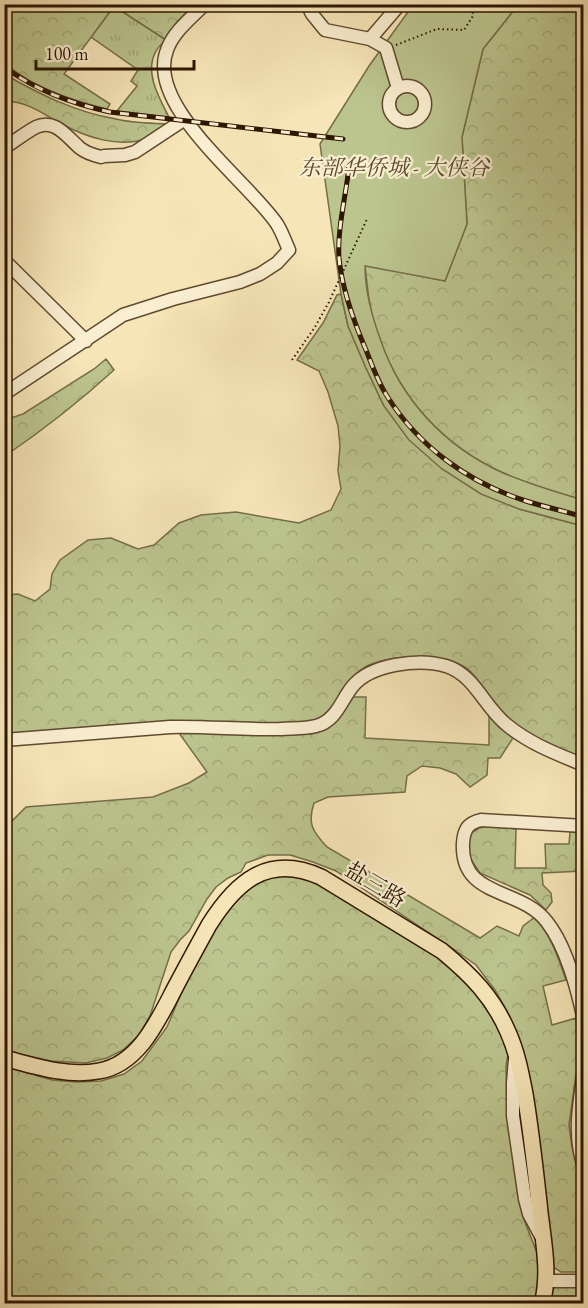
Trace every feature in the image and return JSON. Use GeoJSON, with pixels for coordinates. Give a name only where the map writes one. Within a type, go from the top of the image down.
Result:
{"type":"FeatureCollection","features":[{"type":"Feature","properties":{"kind":"main road","name":"盐三路"},"geometry":{"type":"LineString","coordinates":[[4,1058],[48,1069],[77,1073],[106,1070],[124,1060],[139,1047],[156,1022],[209,925],[240,886],[265,872],[277,869],[301,870],[321,877],[442,951],[483,990],[502,1019],[516,1052],[529,1122],[546,1281],[542,1304]]}},
{"type":"Feature","properties":{"kind":"street"},"geometry":{"type":"LineString","coordinates":[[4,394],[123,315],[173,299],[240,282],[260,274],[277,263],[288,250],[278,226],[260,203],[206,146],[185,119],[167,86],[163,63],[170,42],[205,4]]}},
{"type":"Feature","properties":{"kind":"street"},"geometry":{"type":"LineString","coordinates":[[307,4],[312,14],[326,30],[370,39],[386,48],[398,88]]}},
{"type":"Feature","properties":{"kind":"street"},"geometry":{"type":"LineString","coordinates":[[370,39],[400,4]]}},
{"type":"Feature","properties":{"kind":"street"},"geometry":{"type":"LineString","coordinates":[[4,148],[38,126],[50,125],[62,131],[90,154],[101,157],[125,155],[135,152],[185,119]]}},
{"type":"Feature","properties":{"kind":"street"},"geometry":{"type":"LineString","coordinates":[[4,260],[86,341]]}},
{"type":"Feature","properties":{"kind":"street"},"geometry":{"type":"LineString","coordinates":[[4,740],[170,727],[258,729],[317,726],[327,722],[335,714],[360,678],[371,671],[387,666],[425,663],[443,665],[457,670],[467,678],[505,724],[546,750],[584,765]]}},
{"type":"Feature","properties":{"kind":"street"},"geometry":{"type":"LineString","coordinates":[[584,826],[481,820],[472,822],[465,830],[463,854],[467,868],[474,879],[486,887],[521,901],[534,909],[547,922],[566,957],[584,1021]]}},
{"type":"Feature","properties":{"kind":"street"},"geometry":{"type":"LineString","coordinates":[[584,1072],[577,1123],[578,1141],[584,1167]]}},
{"type":"Feature","properties":{"kind":"street"},"geometry":{"type":"LineString","coordinates":[[546,1281],[584,1281]]}},
{"type":"Feature","properties":{"kind":"path"},"geometry":{"type":"LineString","coordinates":[[386,48],[437,29],[464,30],[473,16],[472,4]]}},
{"type":"Feature","properties":{"kind":"path"},"geometry":{"type":"LineString","coordinates":[[292,360],[315,327],[368,219]]}},
{"type":"Feature","properties":{"kind":"green space"},"geometry":{"type":"Polygon","coordinates":[[[5,5],[199,5],[166,40],[114,6],[64,74],[110,104],[107,109],[53,92],[28,80],[5,64],[5,5]]]}},
{"type":"Feature","properties":{"kind":"green space","name":"东部华侨城 - 大侠谷"},"geometry":{"type":"Polygon","coordinates":[[[413,5],[518,5],[483,49],[462,137],[467,224],[445,281],[365,266],[368,294],[375,323],[400,383],[413,402],[444,435],[461,449],[501,472],[583,500],[583,526],[519,509],[481,494],[442,469],[409,440],[384,406],[348,326],[341,294],[320,144],[369,66],[413,5]]]}},
{"type":"Feature","properties":{"kind":"green space"},"geometry":{"type":"Polygon","coordinates":[[[518,5],[583,5],[583,500],[501,472],[477,460],[436,428],[418,409],[390,365],[380,341],[369,297],[365,265],[445,281],[467,224],[462,137],[483,49],[518,5]]]}},
{"type":"Feature","properties":{"kind":"green space"},"geometry":{"type":"Polygon","coordinates":[[[114,6],[166,40],[156,51],[152,76],[169,117],[117,111],[137,86],[131,81],[138,70],[91,37],[114,6]]]}},
{"type":"Feature","properties":{"kind":"green space"},"geometry":{"type":"Polygon","coordinates":[[[4,74],[44,95],[86,112],[128,121],[167,124],[151,137],[137,141],[114,142],[91,137],[40,111],[5,101],[4,74]]]}},
{"type":"Feature","properties":{"kind":"green space"},"geometry":{"type":"Polygon","coordinates":[[[341,294],[348,326],[384,406],[519,509],[583,526],[583,759],[517,727],[499,709],[470,671],[461,665],[449,660],[421,657],[379,661],[369,665],[353,677],[323,716],[301,723],[5,736],[5,595],[18,594],[35,601],[50,589],[52,574],[60,560],[88,540],[111,538],[138,549],[154,545],[179,523],[201,515],[236,512],[299,523],[331,510],[341,489],[338,471],[340,446],[338,426],[319,371],[297,360],[323,323],[337,295],[341,294]]]}},
{"type":"Feature","properties":{"kind":"green space"},"geometry":{"type":"Polygon","coordinates":[[[106,359],[114,370],[61,415],[5,456],[5,420],[23,414],[106,359]]]}},
{"type":"Feature","properties":{"kind":"green space"},"geometry":{"type":"Polygon","coordinates":[[[353,697],[366,697],[365,738],[489,745],[489,711],[499,727],[513,738],[500,758],[488,758],[487,775],[470,787],[456,774],[440,768],[422,766],[407,776],[405,792],[328,797],[314,803],[311,822],[318,837],[327,847],[480,938],[497,926],[519,936],[523,926],[535,917],[550,939],[566,980],[543,986],[552,1025],[576,1018],[578,1038],[578,1060],[569,1125],[572,1147],[583,1181],[583,1272],[561,1272],[552,1266],[535,1113],[519,1040],[495,990],[476,965],[449,946],[336,871],[313,862],[290,855],[268,855],[246,863],[241,872],[216,887],[189,931],[171,952],[150,1016],[139,1035],[123,1050],[107,1058],[86,1063],[51,1061],[5,1051],[4,823],[12,821],[26,807],[153,797],[189,783],[207,772],[179,733],[192,730],[311,734],[325,730],[337,720],[353,697]]]}},
{"type":"Feature","properties":{"kind":"green space"},"geometry":{"type":"Polygon","coordinates":[[[489,826],[516,829],[515,868],[546,868],[545,844],[569,844],[570,832],[583,833],[583,871],[542,873],[543,885],[551,893],[552,902],[546,910],[530,895],[480,873],[470,858],[468,843],[471,833],[489,826]]]}},
{"type":"Feature","properties":{"kind":"green space"},"geometry":{"type":"Polygon","coordinates":[[[289,874],[311,878],[427,947],[478,994],[496,1019],[509,1048],[506,1066],[507,1105],[523,1217],[537,1253],[539,1272],[537,1303],[5,1303],[4,1066],[52,1080],[77,1082],[101,1081],[124,1074],[142,1061],[167,1027],[213,923],[252,881],[289,874]]]}},
{"type":"Feature","properties":{"kind":"green space"},"geometry":{"type":"Polygon","coordinates":[[[560,1284],[583,1285],[583,1303],[550,1304],[553,1289],[560,1284]]]}},
{"type":"Feature","properties":{"kind":"railway"},"geometry":{"type":"LineString","coordinates":[[4,67],[29,83],[55,95],[81,105],[110,112],[343,139]]}},
{"type":"Feature","properties":{"kind":"railway"},"geometry":{"type":"LineString","coordinates":[[349,167],[339,236],[339,258],[346,293],[357,328],[387,396],[414,431],[430,447],[465,473],[505,493],[584,517]]}}]}
